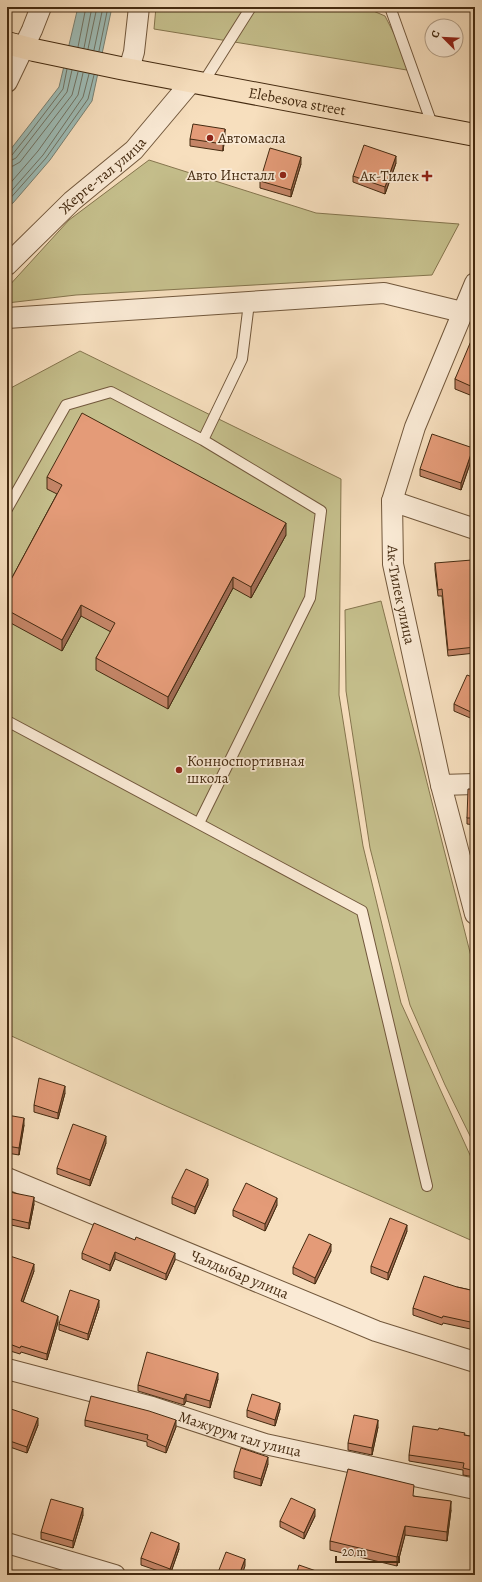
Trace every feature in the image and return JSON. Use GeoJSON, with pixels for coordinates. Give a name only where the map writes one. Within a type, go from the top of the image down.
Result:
{"type":"FeatureCollection","features":[{"type":"Feature","properties":{"kind":"main road","name":"Elebesova street"},"geometry":{"type":"LineString","coordinates":[[22,47],[475,135]]}},
{"type":"Feature","properties":{"kind":"street"},"geometry":{"type":"LineString","coordinates":[[7,82],[41,7]]}},
{"type":"Feature","properties":{"kind":"street"},"geometry":{"type":"LineString","coordinates":[[125,68],[134,52],[139,7]]}},
{"type":"Feature","properties":{"kind":"street","name":"Жерге-тал улица"},"geometry":{"type":"LineString","coordinates":[[7,265],[72,201],[134,150],[198,82]]}},
{"type":"Feature","properties":{"kind":"street","name":"Ак-Тилек улица"},"geometry":{"type":"LineString","coordinates":[[475,283],[415,427],[392,501],[393,564],[441,784],[475,914]]}},
{"type":"Feature","properties":{"kind":"street"},"geometry":{"type":"LineString","coordinates":[[7,318],[384,293],[462,312]]}},
{"type":"Feature","properties":{"kind":"street"},"geometry":{"type":"LineString","coordinates":[[392,501],[475,529]]}},
{"type":"Feature","properties":{"kind":"street"},"geometry":{"type":"LineString","coordinates":[[441,784],[475,784]]}},
{"type":"Feature","properties":{"kind":"street","name":"Чалдыбар улица"},"geometry":{"type":"LineString","coordinates":[[7,1178],[376,1331],[475,1362]]}},
{"type":"Feature","properties":{"kind":"street","name":"Мажурум тал улица"},"geometry":{"type":"LineString","coordinates":[[7,1369],[152,1407],[265,1444],[475,1489]]}},
{"type":"Feature","properties":{"kind":"street"},"geometry":{"type":"LineString","coordinates":[[7,1543],[115,1575]]}},
{"type":"Feature","properties":{"kind":"lane"},"geometry":{"type":"LineString","coordinates":[[198,82],[251,7]]}},
{"type":"Feature","properties":{"kind":"lane"},"geometry":{"type":"LineString","coordinates":[[390,7],[433,127]]}},
{"type":"Feature","properties":{"kind":"lane"},"geometry":{"type":"LineString","coordinates":[[203,440],[242,359],[249,303]]}},
{"type":"Feature","properties":{"kind":"lane"},"geometry":{"type":"LineString","coordinates":[[7,509],[66,405],[111,392],[203,440],[321,511],[310,598],[199,823]]}},
{"type":"Feature","properties":{"kind":"lane"},"geometry":{"type":"LineString","coordinates":[[7,721],[362,911],[427,1186]]}},
{"type":"Feature","properties":{"kind":"shaded area"},"geometry":{"type":"Polygon","coordinates":[[[156,7],[364,7],[385,16],[413,71],[154,29],[156,7]]]}},
{"type":"Feature","properties":{"kind":"shaded area"},"geometry":{"type":"Polygon","coordinates":[[[149,160],[316,213],[459,224],[432,275],[76,295],[7,303],[7,288],[69,220],[149,160]]]}},
{"type":"Feature","properties":{"kind":"shaded area","name":"Конноспортивная школа"},"geometry":{"type":"Polygon","coordinates":[[[80,351],[341,479],[339,695],[363,846],[401,1003],[475,1166],[475,1242],[168,1107],[7,1034],[7,390],[80,351]]]}},
{"type":"Feature","properties":{"kind":"shaded area"},"geometry":{"type":"Polygon","coordinates":[[[381,601],[475,972],[475,1146],[445,1085],[410,1005],[370,848],[346,691],[345,610],[381,601]]]}},
{"type":"Feature","properties":{"kind":"water"},"geometry":{"type":"Polygon","coordinates":[[[78,7],[112,7],[92,101],[50,160],[13,203],[7,207],[7,154],[59,87],[78,7]]]}},
{"type":"Feature","properties":{"kind":"building"},"geometry":{"type":"Polygon","coordinates":[[[193,124],[225,129],[223,144],[190,139],[193,124]]]}},
{"type":"Feature","properties":{"kind":"building"},"geometry":{"type":"Polygon","coordinates":[[[364,145],[396,156],[385,187],[353,176],[364,145]]]}},
{"type":"Feature","properties":{"kind":"building"},"geometry":{"type":"Polygon","coordinates":[[[270,148],[301,157],[291,190],[260,181],[270,148]]]}},
{"type":"Feature","properties":{"kind":"building"},"geometry":{"type":"Polygon","coordinates":[[[471,341],[475,343],[475,388],[455,379],[471,341]]]}},
{"type":"Feature","properties":{"kind":"building"},"geometry":{"type":"Polygon","coordinates":[[[82,413],[286,523],[251,587],[233,577],[168,697],[96,658],[115,623],[81,605],[62,640],[7,610],[7,587],[62,485],[47,477],[82,413]]]}},
{"type":"Feature","properties":{"kind":"building"},"geometry":{"type":"Polygon","coordinates":[[[432,434],[473,448],[461,483],[420,469],[432,434]]]}},
{"type":"Feature","properties":{"kind":"building"},"geometry":{"type":"Polygon","coordinates":[[[472,560],[475,587],[475,647],[448,650],[442,589],[438,590],[435,563],[472,560]]]}},
{"type":"Feature","properties":{"kind":"building"},"geometry":{"type":"Polygon","coordinates":[[[467,675],[475,678],[475,714],[454,704],[467,675]]]}},
{"type":"Feature","properties":{"kind":"building"},"geometry":{"type":"Polygon","coordinates":[[[468,789],[475,789],[475,818],[467,818],[468,789]]]}},
{"type":"Feature","properties":{"kind":"building"},"geometry":{"type":"Polygon","coordinates":[[[39,1078],[65,1086],[58,1113],[34,1105],[39,1078]]]}},
{"type":"Feature","properties":{"kind":"building"},"geometry":{"type":"Polygon","coordinates":[[[7,1115],[24,1118],[19,1148],[7,1146],[7,1115]]]}},
{"type":"Feature","properties":{"kind":"building"},"geometry":{"type":"Polygon","coordinates":[[[73,1124],[106,1136],[90,1180],[57,1168],[73,1124]]]}},
{"type":"Feature","properties":{"kind":"building"},"geometry":{"type":"Polygon","coordinates":[[[186,1169],[208,1179],[195,1207],[172,1197],[186,1169]]]}},
{"type":"Feature","properties":{"kind":"building"},"geometry":{"type":"Polygon","coordinates":[[[246,1183],[277,1198],[265,1224],[233,1210],[246,1183]]]}},
{"type":"Feature","properties":{"kind":"building"},"geometry":{"type":"Polygon","coordinates":[[[7,1190],[34,1197],[29,1223],[7,1218],[7,1190]]]}},
{"type":"Feature","properties":{"kind":"building"},"geometry":{"type":"Polygon","coordinates":[[[390,1218],[407,1225],[388,1273],[371,1266],[390,1218]]]}},
{"type":"Feature","properties":{"kind":"building"},"geometry":{"type":"Polygon","coordinates":[[[94,1223],[135,1240],[136,1237],[175,1253],[166,1274],[115,1252],[110,1265],[82,1253],[94,1223]]]}},
{"type":"Feature","properties":{"kind":"building"},"geometry":{"type":"Polygon","coordinates":[[[309,1234],[331,1244],[315,1278],[293,1267],[309,1234]]]}},
{"type":"Feature","properties":{"kind":"building"},"geometry":{"type":"Polygon","coordinates":[[[7,1255],[34,1264],[21,1301],[58,1316],[47,1354],[21,1346],[20,1348],[7,1343],[7,1255]]]}},
{"type":"Feature","properties":{"kind":"building"},"geometry":{"type":"Polygon","coordinates":[[[424,1276],[457,1287],[475,1291],[475,1323],[443,1316],[442,1318],[413,1308],[424,1276]]]}},
{"type":"Feature","properties":{"kind":"building"},"geometry":{"type":"Polygon","coordinates":[[[70,1290],[99,1300],[88,1334],[59,1324],[70,1290]]]}},
{"type":"Feature","properties":{"kind":"building"},"geometry":{"type":"Polygon","coordinates":[[[147,1352],[218,1373],[210,1401],[186,1394],[184,1399],[138,1385],[147,1352]]]}},
{"type":"Feature","properties":{"kind":"building"},"geometry":{"type":"Polygon","coordinates":[[[252,1394],[280,1403],[275,1420],[247,1410],[252,1394]]]}},
{"type":"Feature","properties":{"kind":"building"},"geometry":{"type":"Polygon","coordinates":[[[91,1396],[149,1411],[176,1420],[166,1447],[147,1439],[148,1435],[85,1420],[91,1396]]]}},
{"type":"Feature","properties":{"kind":"building"},"geometry":{"type":"Polygon","coordinates":[[[11,1409],[38,1418],[27,1447],[7,1440],[7,1421],[11,1409]]]}},
{"type":"Feature","properties":{"kind":"building"},"geometry":{"type":"Polygon","coordinates":[[[354,1415],[378,1420],[372,1448],[348,1443],[354,1415]]]}},
{"type":"Feature","properties":{"kind":"building"},"geometry":{"type":"Polygon","coordinates":[[[413,1426],[438,1430],[439,1428],[465,1433],[464,1435],[475,1437],[475,1471],[463,1468],[464,1463],[409,1455],[413,1426]]]}},
{"type":"Feature","properties":{"kind":"building"},"geometry":{"type":"Polygon","coordinates":[[[241,1448],[268,1457],[261,1479],[234,1471],[241,1448]]]}},
{"type":"Feature","properties":{"kind":"building"},"geometry":{"type":"Polygon","coordinates":[[[348,1469],[414,1485],[413,1496],[451,1501],[447,1532],[405,1526],[397,1557],[330,1541],[348,1469]]]}},
{"type":"Feature","properties":{"kind":"building"},"geometry":{"type":"Polygon","coordinates":[[[291,1498],[315,1509],[304,1533],[280,1521],[291,1498]]]}},
{"type":"Feature","properties":{"kind":"building"},"geometry":{"type":"Polygon","coordinates":[[[51,1499],[83,1508],[73,1541],[41,1532],[51,1499]]]}},
{"type":"Feature","properties":{"kind":"building"},"geometry":{"type":"Polygon","coordinates":[[[151,1532],[179,1543],[170,1569],[141,1558],[151,1532]]]}},
{"type":"Feature","properties":{"kind":"building"},"geometry":{"type":"Polygon","coordinates":[[[226,1552],[245,1559],[239,1575],[217,1575],[226,1552]]]}},
{"type":"Feature","properties":{"kind":"building"},"geometry":{"type":"Polygon","coordinates":[[[299,1565],[319,1572],[318,1575],[296,1575],[299,1565]]]}},
{"type":"Feature","properties":{"kind":"place","name":"Автомасла"},"geometry":{"type":"Point","coordinates":[210,138]}},
{"type":"Feature","properties":{"kind":"place","name":"Авто Инсталл"},"geometry":{"type":"Point","coordinates":[283,175]}},
{"type":"Feature","properties":{"kind":"place","name":"Ак-Тилек"},"geometry":{"type":"Point","coordinates":[427,176]}},
{"type":"Feature","properties":{"kind":"place","name":"Конноспортивная школа"},"geometry":{"type":"Point","coordinates":[179,770]}}]}
